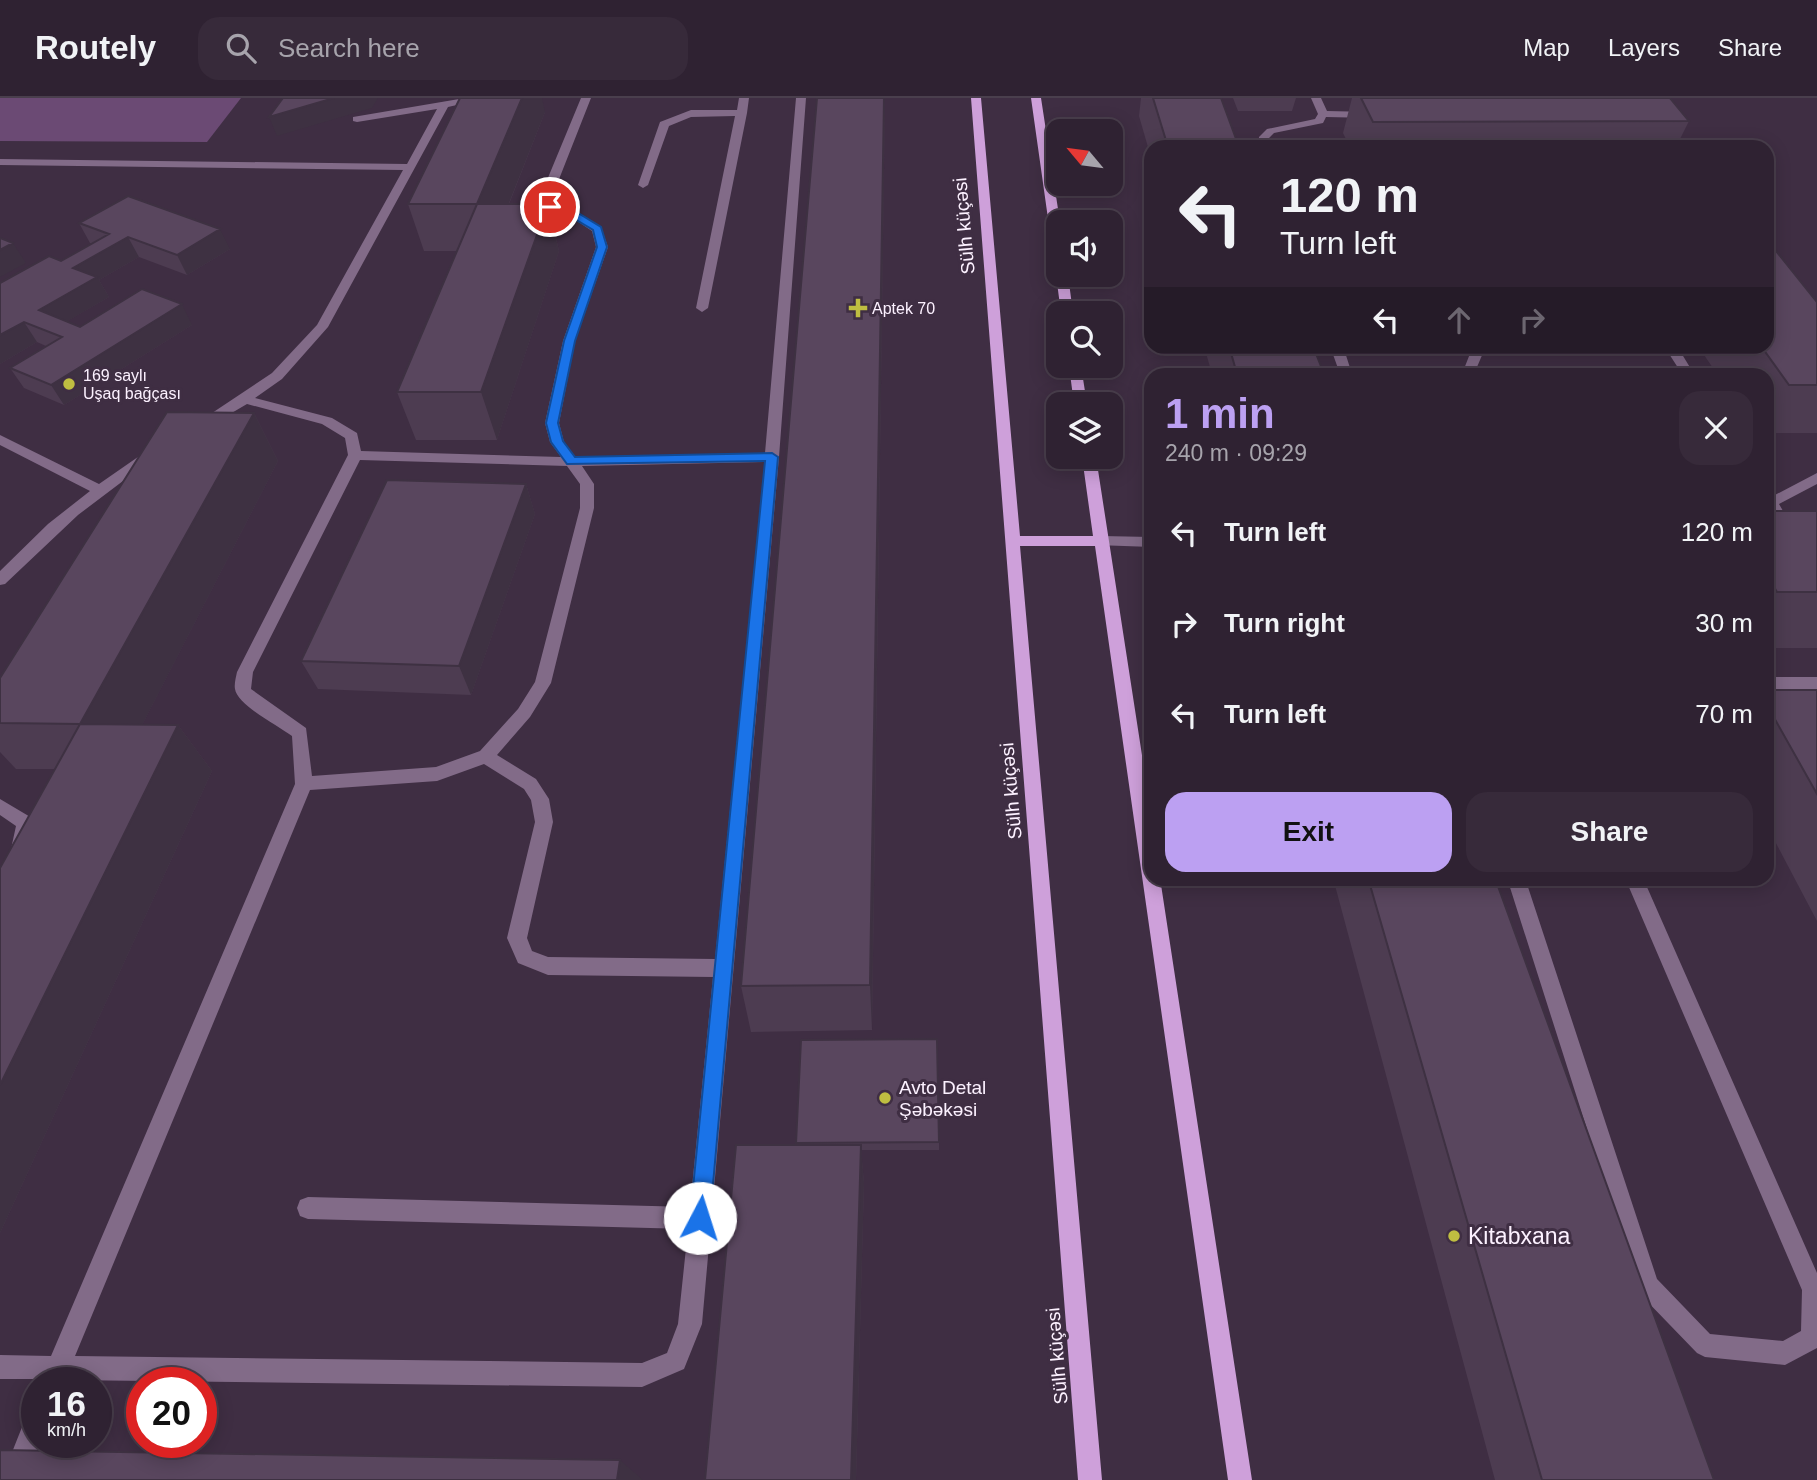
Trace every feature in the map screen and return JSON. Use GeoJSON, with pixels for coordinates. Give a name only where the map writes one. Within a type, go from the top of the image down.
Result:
{"type":"FeatureCollection","features":[{"type":"Feature","properties":{"kind":"main road","name":"Sülh küçəsi"},"geometry":{"type":"LineString","coordinates":[[976,98],[1090,1480]]}},
{"type":"Feature","properties":{"kind":"main road"},"geometry":{"type":"LineString","coordinates":[[1036,98],[1053,210]]}},
{"type":"Feature","properties":{"kind":"main road"},"geometry":{"type":"LineString","coordinates":[[1091,469],[1144,831]]}},
{"type":"Feature","properties":{"kind":"main road"},"geometry":{"type":"LineString","coordinates":[[1013,541],[1101,541]]}},
{"type":"Feature","properties":{"kind":"main road"},"geometry":{"type":"LineString","coordinates":[[1152,886],[1240,1480]]}},
{"type":"Feature","properties":{"kind":"lane"},"geometry":{"type":"LineString","coordinates":[[357,119],[446,102],[483,98]]}},
{"type":"Feature","properties":{"kind":"lane"},"geometry":{"type":"LineString","coordinates":[[304,784],[437,774],[486,756],[524,713],[543,683],[587,508],[587,484],[557,442],[552,423],[569,341],[602,247],[597,229],[575,215],[550,207],[546,197],[586,98]]}},
{"type":"Feature","properties":{"kind":"lane"},"geometry":{"type":"LineString","coordinates":[[702,307],[744,98]]}},
{"type":"Feature","properties":{"kind":"lane"},"geometry":{"type":"LineString","coordinates":[[112,1376],[642,1375],[676,1361],[690,1324],[772,457],[801,98]]}},
{"type":"Feature","properties":{"kind":"lane"},"geometry":{"type":"LineString","coordinates":[[1316,98],[1323,114]]}},
{"type":"Feature","properties":{"kind":"lane"},"geometry":{"type":"LineString","coordinates":[[187,433],[245,399],[277,376],[322,327],[446,102]]}},
{"type":"Feature","properties":{"kind":"lane"},"geometry":{"type":"LineString","coordinates":[[643,186],[664,124],[683,114],[742,113]]}},
{"type":"Feature","properties":{"kind":"lane"},"geometry":{"type":"LineString","coordinates":[[1264,140],[1272,131],[1313,125],[1323,114],[1390,115]]}},
{"type":"Feature","properties":{"kind":"lane"},"geometry":{"type":"LineString","coordinates":[[0,162],[409,167]]}},
{"type":"Feature","properties":{"kind":"lane"},"geometry":{"type":"LineString","coordinates":[[59,1367],[304,784],[300,733],[286,721],[256,706],[243,691],[245,672],[355,455],[352,436],[327,421],[245,399]]}},
{"type":"Feature","properties":{"kind":"lane"},"geometry":{"type":"LineString","coordinates":[[0,439],[98,489]]}},
{"type":"Feature","properties":{"kind":"lane"},"geometry":{"type":"LineString","coordinates":[[0,580],[26,551],[98,489],[164,446],[160,467]]}},
{"type":"Feature","properties":{"kind":"lane"},"geometry":{"type":"LineString","coordinates":[[355,455],[572,461],[772,457]]}},
{"type":"Feature","properties":{"kind":"lane"},"geometry":{"type":"LineString","coordinates":[[1774,499],[1817,478]]}},
{"type":"Feature","properties":{"kind":"lane"},"geometry":{"type":"LineString","coordinates":[[1774,511],[1797,545]]}},
{"type":"Feature","properties":{"kind":"lane"},"geometry":{"type":"LineString","coordinates":[[1101,541],[1144,542]]}},
{"type":"Feature","properties":{"kind":"lane"},"geometry":{"type":"LineString","coordinates":[[1774,683],[1817,683]]}},
{"type":"Feature","properties":{"kind":"lane"},"geometry":{"type":"LineString","coordinates":[[486,756],[530,784],[540,799],[544,822],[517,938],[525,957],[548,966],[723,968]]}},
{"type":"Feature","properties":{"kind":"lane"},"geometry":{"type":"LineString","coordinates":[[0,806],[26,823],[20,850],[0,887]]}},
{"type":"Feature","properties":{"kind":"lane"},"geometry":{"type":"LineString","coordinates":[[1519,886],[1648,1286],[1705,1345],[1785,1353],[1813,1337],[1813,1290],[1637,886]]}},
{"type":"Feature","properties":{"kind":"lane"},"geometry":{"type":"LineString","coordinates":[[308,1208],[700,1218]]}},
{"type":"Feature","properties":{"kind":"lane"},"geometry":{"type":"LineString","coordinates":[[0,1367],[21,1370]]}},
{"type":"Feature","properties":{"kind":"lane"},"geometry":{"type":"LineString","coordinates":[[13,1480],[22,1458]]}},
{"type":"Feature","properties":{"kind":"shaded area"},"geometry":{"type":"Polygon","coordinates":[[[0,98],[241,98],[207,142],[0,141],[0,98]]]}},
{"type":"Feature","properties":{"kind":"building"},"geometry":{"type":"Polygon","coordinates":[[[283,98],[334,98],[269,117],[283,98]]]}},
{"type":"Feature","properties":{"kind":"building"},"geometry":{"type":"Polygon","coordinates":[[[460,98],[522,98],[477,204],[408,204],[460,98]]]}},
{"type":"Feature","properties":{"kind":"building"},"geometry":{"type":"Polygon","coordinates":[[[817,98],[884,98],[870,985],[741,986],[817,98]]]}},
{"type":"Feature","properties":{"kind":"building"},"geometry":{"type":"Polygon","coordinates":[[[1153,98],[1221,98],[1236,140],[1166,140],[1153,98]]]}},
{"type":"Feature","properties":{"kind":"building"},"geometry":{"type":"Polygon","coordinates":[[[1361,98],[1670,98],[1689,121],[1373,122],[1361,98]]]}},
{"type":"Feature","properties":{"kind":"building"},"geometry":{"type":"Polygon","coordinates":[[[128,196],[220,229],[177,255],[128,237],[73,268],[97,277],[39,310],[80,327],[142,289],[182,304],[51,385],[10,368],[62,337],[24,322],[0,335],[0,283],[49,256],[61,261],[109,234],[79,223],[128,196]]]}},
{"type":"Feature","properties":{"kind":"building"},"geometry":{"type":"Polygon","coordinates":[[[477,204],[548,204],[481,392],[397,392],[477,204]]]}},
{"type":"Feature","properties":{"kind":"building"},"geometry":{"type":"Polygon","coordinates":[[[0,238],[13,243],[0,250],[0,238]]]}},
{"type":"Feature","properties":{"kind":"building"},"geometry":{"type":"Polygon","coordinates":[[[1774,248],[1817,302],[1817,385],[1789,385],[1767,354],[1774,354],[1774,248]]]}},
{"type":"Feature","properties":{"kind":"building"},"geometry":{"type":"Polygon","coordinates":[[[1231,354],[1316,354],[1322,368],[1235,368],[1231,354]]]}},
{"type":"Feature","properties":{"kind":"building"},"geometry":{"type":"Polygon","coordinates":[[[167,412],[254,413],[80,724],[0,723],[0,678],[167,412]]]}},
{"type":"Feature","properties":{"kind":"building"},"geometry":{"type":"Polygon","coordinates":[[[387,480],[526,484],[459,666],[301,661],[387,480]]]}},
{"type":"Feature","properties":{"kind":"building"},"geometry":{"type":"Polygon","coordinates":[[[1774,511],[1817,511],[1817,592],[1777,592],[1774,587],[1774,511]]]}},
{"type":"Feature","properties":{"kind":"building"},"geometry":{"type":"Polygon","coordinates":[[[1774,690],[1817,690],[1817,794],[1774,718],[1774,690]]]}},
{"type":"Feature","properties":{"kind":"building"},"geometry":{"type":"Polygon","coordinates":[[[80,724],[178,725],[0,1085],[0,868],[80,724]]]}},
{"type":"Feature","properties":{"kind":"building"},"geometry":{"type":"Polygon","coordinates":[[[1370,886],[1498,886],[1714,1480],[1542,1480],[1370,886]]]}},
{"type":"Feature","properties":{"kind":"building"},"geometry":{"type":"Polygon","coordinates":[[[937,1039],[939,1142],[796,1143],[801,1040],[937,1039]]]}},
{"type":"Feature","properties":{"kind":"building"},"geometry":{"type":"Polygon","coordinates":[[[736,1145],[861,1145],[851,1480],[705,1480],[736,1145]]]}},
{"type":"Feature","properties":{"kind":"building"},"geometry":{"type":"Polygon","coordinates":[[[0,1450],[21,1450],[21,1458],[112,1458],[112,1452],[126,1452],[126,1458],[217,1458],[217,1454],[620,1460],[617,1480],[0,1480],[0,1450]]]}},
{"type":"Feature","properties":{"kind":"place","name":"Aptek 70"},"geometry":{"type":"Point","coordinates":[858,308]}},
{"type":"Feature","properties":{"kind":"place","name":"169 saylı Uşaq bağçası"},"geometry":{"type":"Point","coordinates":[69,384]}},
{"type":"Feature","properties":{"kind":"place","name":"Avto Detal Şəbəkəsi"},"geometry":{"type":"Point","coordinates":[885,1098]}},
{"type":"Feature","properties":{"kind":"place","name":"Kitabxana"},"geometry":{"type":"Point","coordinates":[1454,1236]}},
{"type":"Feature","properties":{"kind":"route"},"geometry":{"type":"LineString","coordinates":[[550,207],[575,215],[597,229],[602,247],[569,341],[552,423],[557,442],[572,461],[772,457],[700,1218]]}}]}
